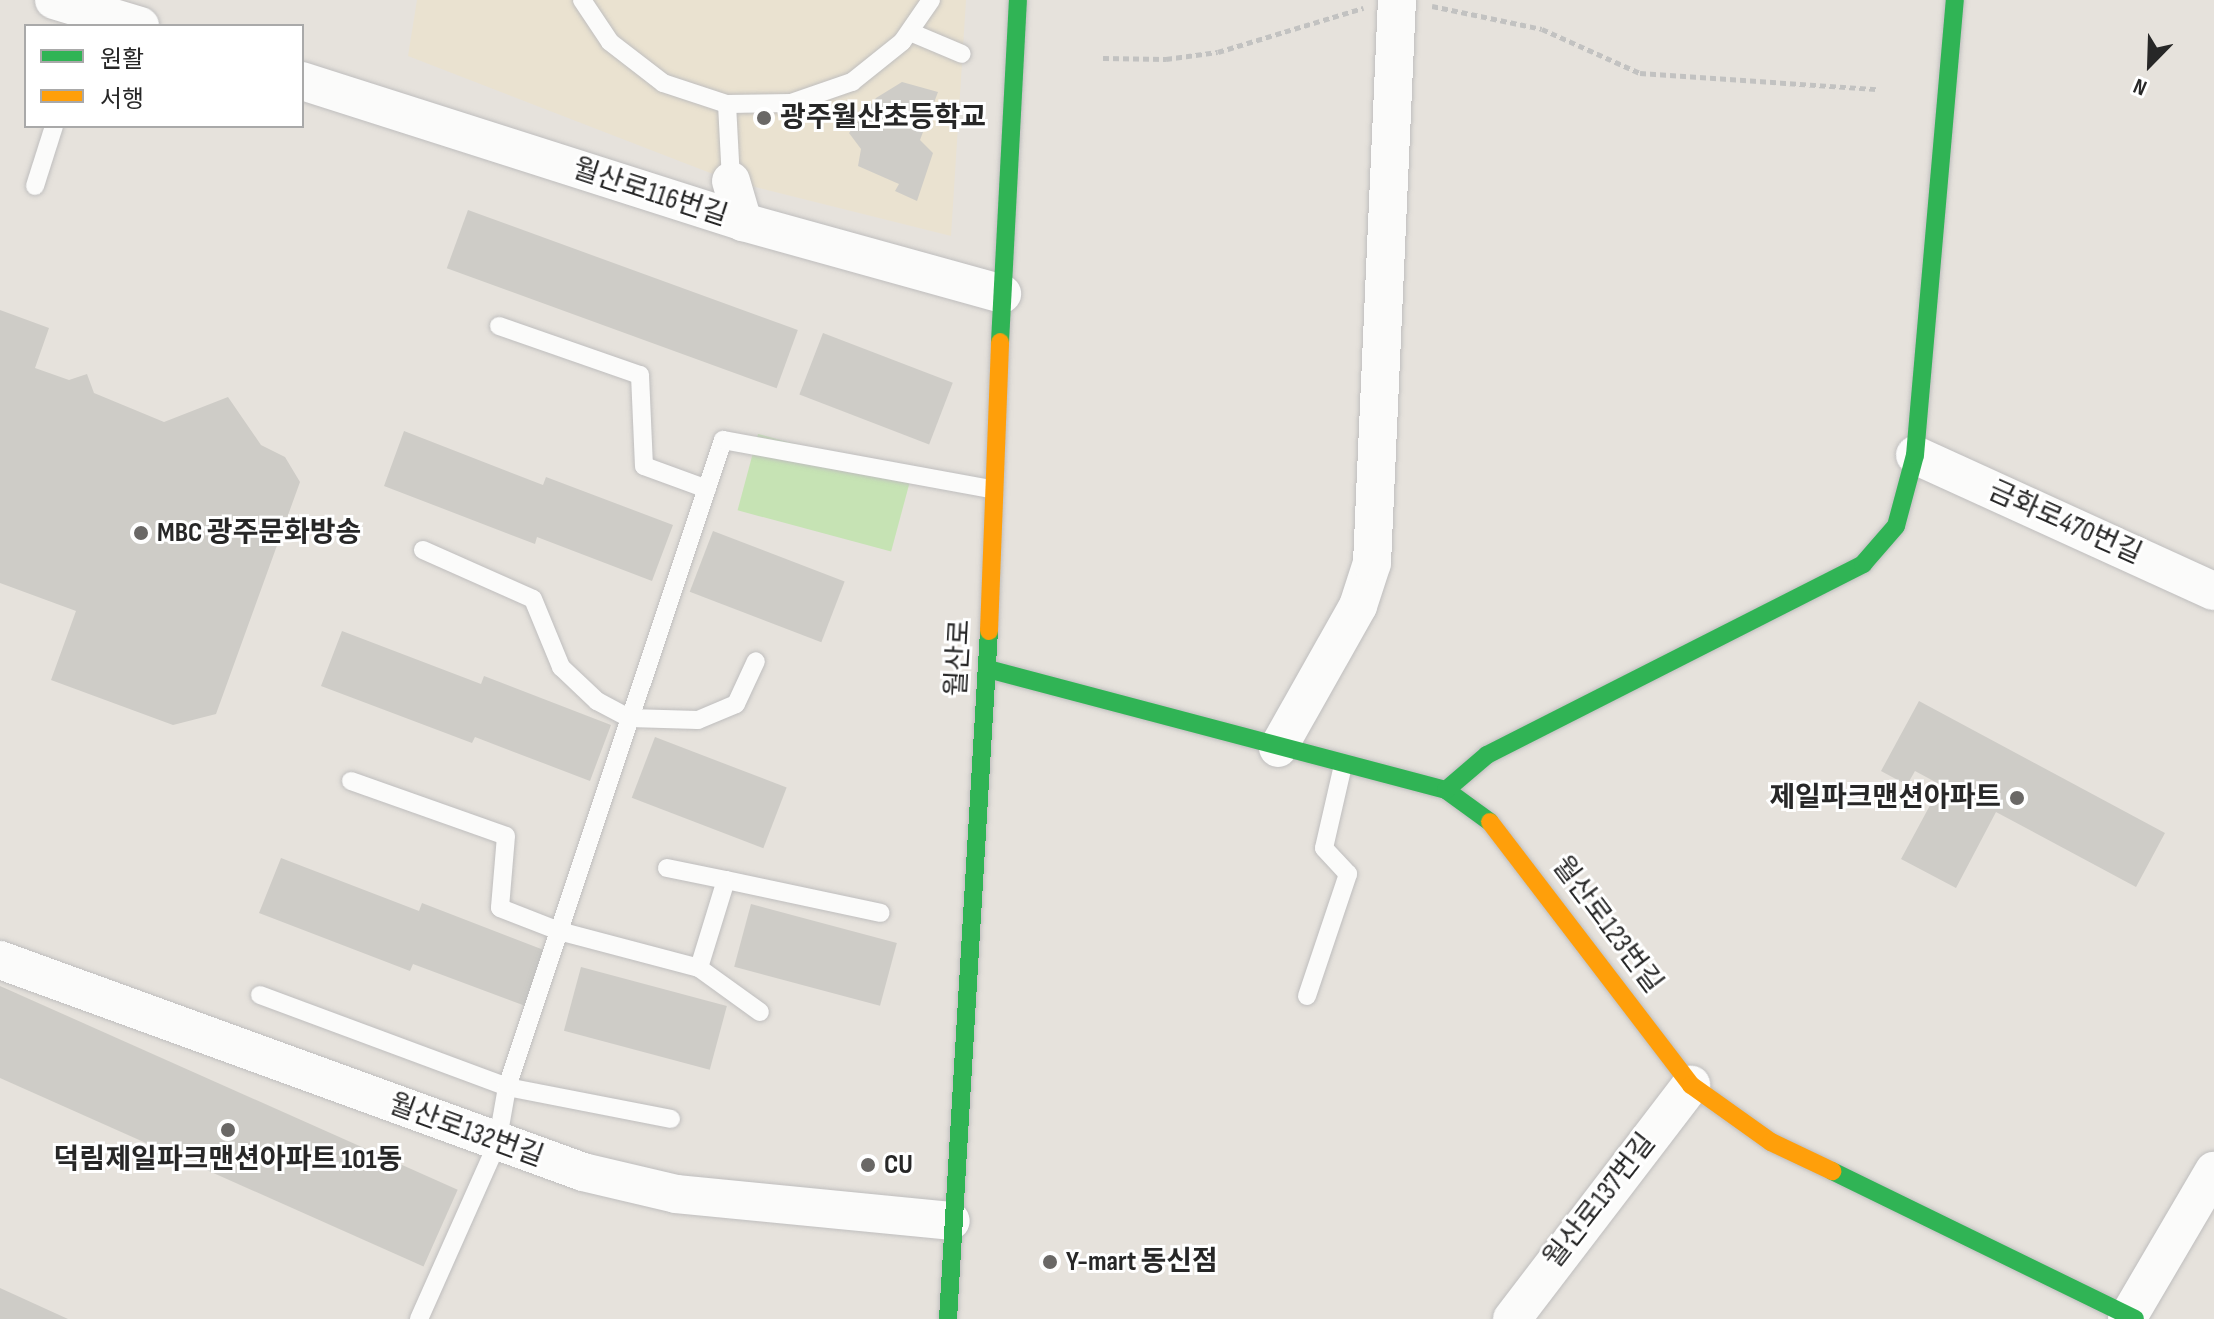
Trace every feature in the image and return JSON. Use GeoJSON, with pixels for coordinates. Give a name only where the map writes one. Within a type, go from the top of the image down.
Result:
{"type":"FeatureCollection","features":[{"type":"Feature","properties":{"kind":"street"},"geometry":{"type":"LineString","coordinates":[[54,0],[88,18],[127,24]]}},
{"type":"Feature","properties":{"kind":"street","name":"월산로"},"geometry":{"type":"LineString","coordinates":[[948,1319],[951,1221],[988,669],[992,489],[1018,0]]}},
{"type":"Feature","properties":{"kind":"street"},"geometry":{"type":"LineString","coordinates":[[1446,790],[1487,755],[1863,564],[1896,526],[1915,455],[1955,0]]}},
{"type":"Feature","properties":{"kind":"street"},"geometry":{"type":"LineString","coordinates":[[1278,748],[1358,606],[1372,563],[1397,1]]}},
{"type":"Feature","properties":{"kind":"street","name":"월산로116번길"},"geometry":{"type":"LineString","coordinates":[[304,82],[743,222],[1002,294]]}},
{"type":"Feature","properties":{"kind":"street"},"geometry":{"type":"LineString","coordinates":[[731,181],[743,222]]}},
{"type":"Feature","properties":{"kind":"street","name":"금화로470번길"},"geometry":{"type":"LineString","coordinates":[[1915,455],[2214,591]]}},
{"type":"Feature","properties":{"kind":"street","name":"월산로123번길"},"geometry":{"type":"LineString","coordinates":[[988,669],[1446,790],[1484,816],[1511,844],[1691,1085],[1771,1142],[2130,1318]]}},
{"type":"Feature","properties":{"kind":"street","name":"월산로132번길"},"geometry":{"type":"LineString","coordinates":[[0,960],[497,1144],[676,1194],[951,1221]]}},
{"type":"Feature","properties":{"kind":"street","name":"월산로137번길"},"geometry":{"type":"LineString","coordinates":[[1512,1319],[1691,1085]]}},
{"type":"Feature","properties":{"kind":"street"},"geometry":{"type":"LineString","coordinates":[[2130,1318],[2214,1171]]}},
{"type":"Feature","properties":{"kind":"lane"},"geometry":{"type":"LineString","coordinates":[[582,0],[610,42],[663,83],[727,104],[791,103],[852,82],[910,32],[931,0]]}},
{"type":"Feature","properties":{"kind":"lane"},"geometry":{"type":"LineString","coordinates":[[910,32],[962,54]]}},
{"type":"Feature","properties":{"kind":"lane"},"geometry":{"type":"LineString","coordinates":[[727,104],[731,181]]}},
{"type":"Feature","properties":{"kind":"lane"},"geometry":{"type":"LineString","coordinates":[[35,186],[53,128]]}},
{"type":"Feature","properties":{"kind":"lane"},"geometry":{"type":"LineString","coordinates":[[499,326],[640,375],[644,466],[707,489]]}},
{"type":"Feature","properties":{"kind":"lane"},"geometry":{"type":"LineString","coordinates":[[419,1319],[497,1144],[507,1087],[723,440],[992,489]]}},
{"type":"Feature","properties":{"kind":"lane"},"geometry":{"type":"LineString","coordinates":[[423,550],[533,599],[561,667],[597,701],[629,718],[698,720],[736,704],[756,661]]}},
{"type":"Feature","properties":{"kind":"lane"},"geometry":{"type":"LineString","coordinates":[[1307,996],[1348,874],[1324,848],[1343,765]]}},
{"type":"Feature","properties":{"kind":"lane"},"geometry":{"type":"LineString","coordinates":[[351,781],[506,836],[500,908],[559,931],[699,968],[760,1012]]}},
{"type":"Feature","properties":{"kind":"lane"},"geometry":{"type":"LineString","coordinates":[[667,868],[881,913]]}},
{"type":"Feature","properties":{"kind":"lane"},"geometry":{"type":"LineString","coordinates":[[699,968],[726,880]]}},
{"type":"Feature","properties":{"kind":"lane"},"geometry":{"type":"LineString","coordinates":[[260,995],[507,1087],[671,1119]]}},
{"type":"Feature","properties":{"kind":"path"},"geometry":{"type":"LineString","coordinates":[[1103,58],[1166,59],[1218,52],[1376,4],[1397,1],[1496,16],[1542,29],[1640,73],[1876,89]]}},
{"type":"Feature","properties":{"kind":"shaded area","name":"광주월산초등학교"},"geometry":{"type":"Polygon","coordinates":[[[417,0],[966,0],[951,236],[731,181],[408,56],[417,0]]]}},
{"type":"Feature","properties":{"kind":"green space"},"geometry":{"type":"Polygon","coordinates":[[[758,434],[912,475],[891,551],[738,510],[758,434]]]}},
{"type":"Feature","properties":{"kind":"building"},"geometry":{"type":"Polygon","coordinates":[[[902,82],[938,92],[920,140],[933,153],[917,201],[895,191],[899,184],[858,166],[861,149],[849,133],[876,98],[902,82]]]}},
{"type":"Feature","properties":{"kind":"building"},"geometry":{"type":"Polygon","coordinates":[[[468,210],[798,330],[777,388],[447,268],[468,210]]]}},
{"type":"Feature","properties":{"kind":"building","name":"MBC 광주문화방송"},"geometry":{"type":"Polygon","coordinates":[[[0,310],[49,328],[35,368],[69,380],[87,374],[94,393],[164,422],[228,397],[261,445],[285,457],[300,482],[216,714],[173,725],[51,680],[76,611],[0,583],[0,310]]]}},
{"type":"Feature","properties":{"kind":"building"},"geometry":{"type":"Polygon","coordinates":[[[823,333],[953,383],[929,444],[799,395],[823,333]]]}},
{"type":"Feature","properties":{"kind":"building"},"geometry":{"type":"Polygon","coordinates":[[[404,431],[543,485],[546,477],[673,525],[652,581],[537,537],[535,544],[384,486],[404,431]]]}},
{"type":"Feature","properties":{"kind":"building"},"geometry":{"type":"Polygon","coordinates":[[[713,531],[845,582],[821,642],[690,592],[713,531]]]}},
{"type":"Feature","properties":{"kind":"building"},"geometry":{"type":"Polygon","coordinates":[[[342,631],[481,684],[484,676],[611,725],[590,781],[475,737],[472,743],[321,686],[342,631]]]}},
{"type":"Feature","properties":{"kind":"building","name":"제일파크맨션아파트"},"geometry":{"type":"Polygon","coordinates":[[[1919,701],[2165,833],[2136,887],[1996,812],[1956,888],[1901,859],[1941,785],[1915,771],[1907,785],[1881,771],[1919,701]]]}},
{"type":"Feature","properties":{"kind":"building"},"geometry":{"type":"Polygon","coordinates":[[[655,737],[787,788],[763,848],[632,798],[655,737]]]}},
{"type":"Feature","properties":{"kind":"building"},"geometry":{"type":"Polygon","coordinates":[[[281,858],[419,911],[422,903],[549,952],[528,1007],[413,964],[410,971],[259,913],[281,858]]]}},
{"type":"Feature","properties":{"kind":"building"},"geometry":{"type":"Polygon","coordinates":[[[751,904],[897,943],[880,1006],[734,967],[751,904]]]}},
{"type":"Feature","properties":{"kind":"building"},"geometry":{"type":"Polygon","coordinates":[[[581,967],[727,1006],[710,1070],[564,1031],[581,967]]]}},
{"type":"Feature","properties":{"kind":"building","name":"덕림제일파크맨션아파트 101동"},"geometry":{"type":"Polygon","coordinates":[[[0,986],[458,1190],[424,1267],[0,1078],[0,986]]]}},
{"type":"Feature","properties":{"kind":"building"},"geometry":{"type":"Polygon","coordinates":[[[0,1288],[68,1319],[0,1319],[0,1288]]]}},
{"type":"Feature","properties":{"kind":"traffic: fast"},"geometry":{"type":"LineString","coordinates":[[1000,342],[1018,0]]}},
{"type":"Feature","properties":{"kind":"traffic: fast"},"geometry":{"type":"LineString","coordinates":[[1446,790],[1487,755],[1863,564],[1896,526],[1915,455],[1955,0]]}},
{"type":"Feature","properties":{"kind":"traffic: fast"},"geometry":{"type":"LineString","coordinates":[[948,1319],[989,631]]}},
{"type":"Feature","properties":{"kind":"traffic: fast"},"geometry":{"type":"LineString","coordinates":[[988,669],[1446,790],[1490,822]]}},
{"type":"Feature","properties":{"kind":"traffic: fast"},"geometry":{"type":"LineString","coordinates":[[1832,1171],[2135,1319]]}},
{"type":"Feature","properties":{"kind":"traffic: slow"},"geometry":{"type":"LineString","coordinates":[[989,631],[1000,342]]}},
{"type":"Feature","properties":{"kind":"traffic: slow"},"geometry":{"type":"LineString","coordinates":[[1490,822],[1691,1085],[1771,1142],[1832,1171]]}},
{"type":"Feature","properties":{"kind":"place","name":"광주월산초등학교"},"geometry":{"type":"Point","coordinates":[764,118]}},
{"type":"Feature","properties":{"kind":"place","name":"MBC 광주문화방송"},"geometry":{"type":"Point","coordinates":[141,533]}},
{"type":"Feature","properties":{"kind":"place","name":"제일파크맨션아파트"},"geometry":{"type":"Point","coordinates":[2017,798]}},
{"type":"Feature","properties":{"kind":"place","name":"덕림제일파크맨션아파트 101동"},"geometry":{"type":"Point","coordinates":[228,1130]}},
{"type":"Feature","properties":{"kind":"place","name":"CU"},"geometry":{"type":"Point","coordinates":[868,1165]}},
{"type":"Feature","properties":{"kind":"place","name":"Y-mart 동신점"},"geometry":{"type":"Point","coordinates":[1050,1262]}}]}
